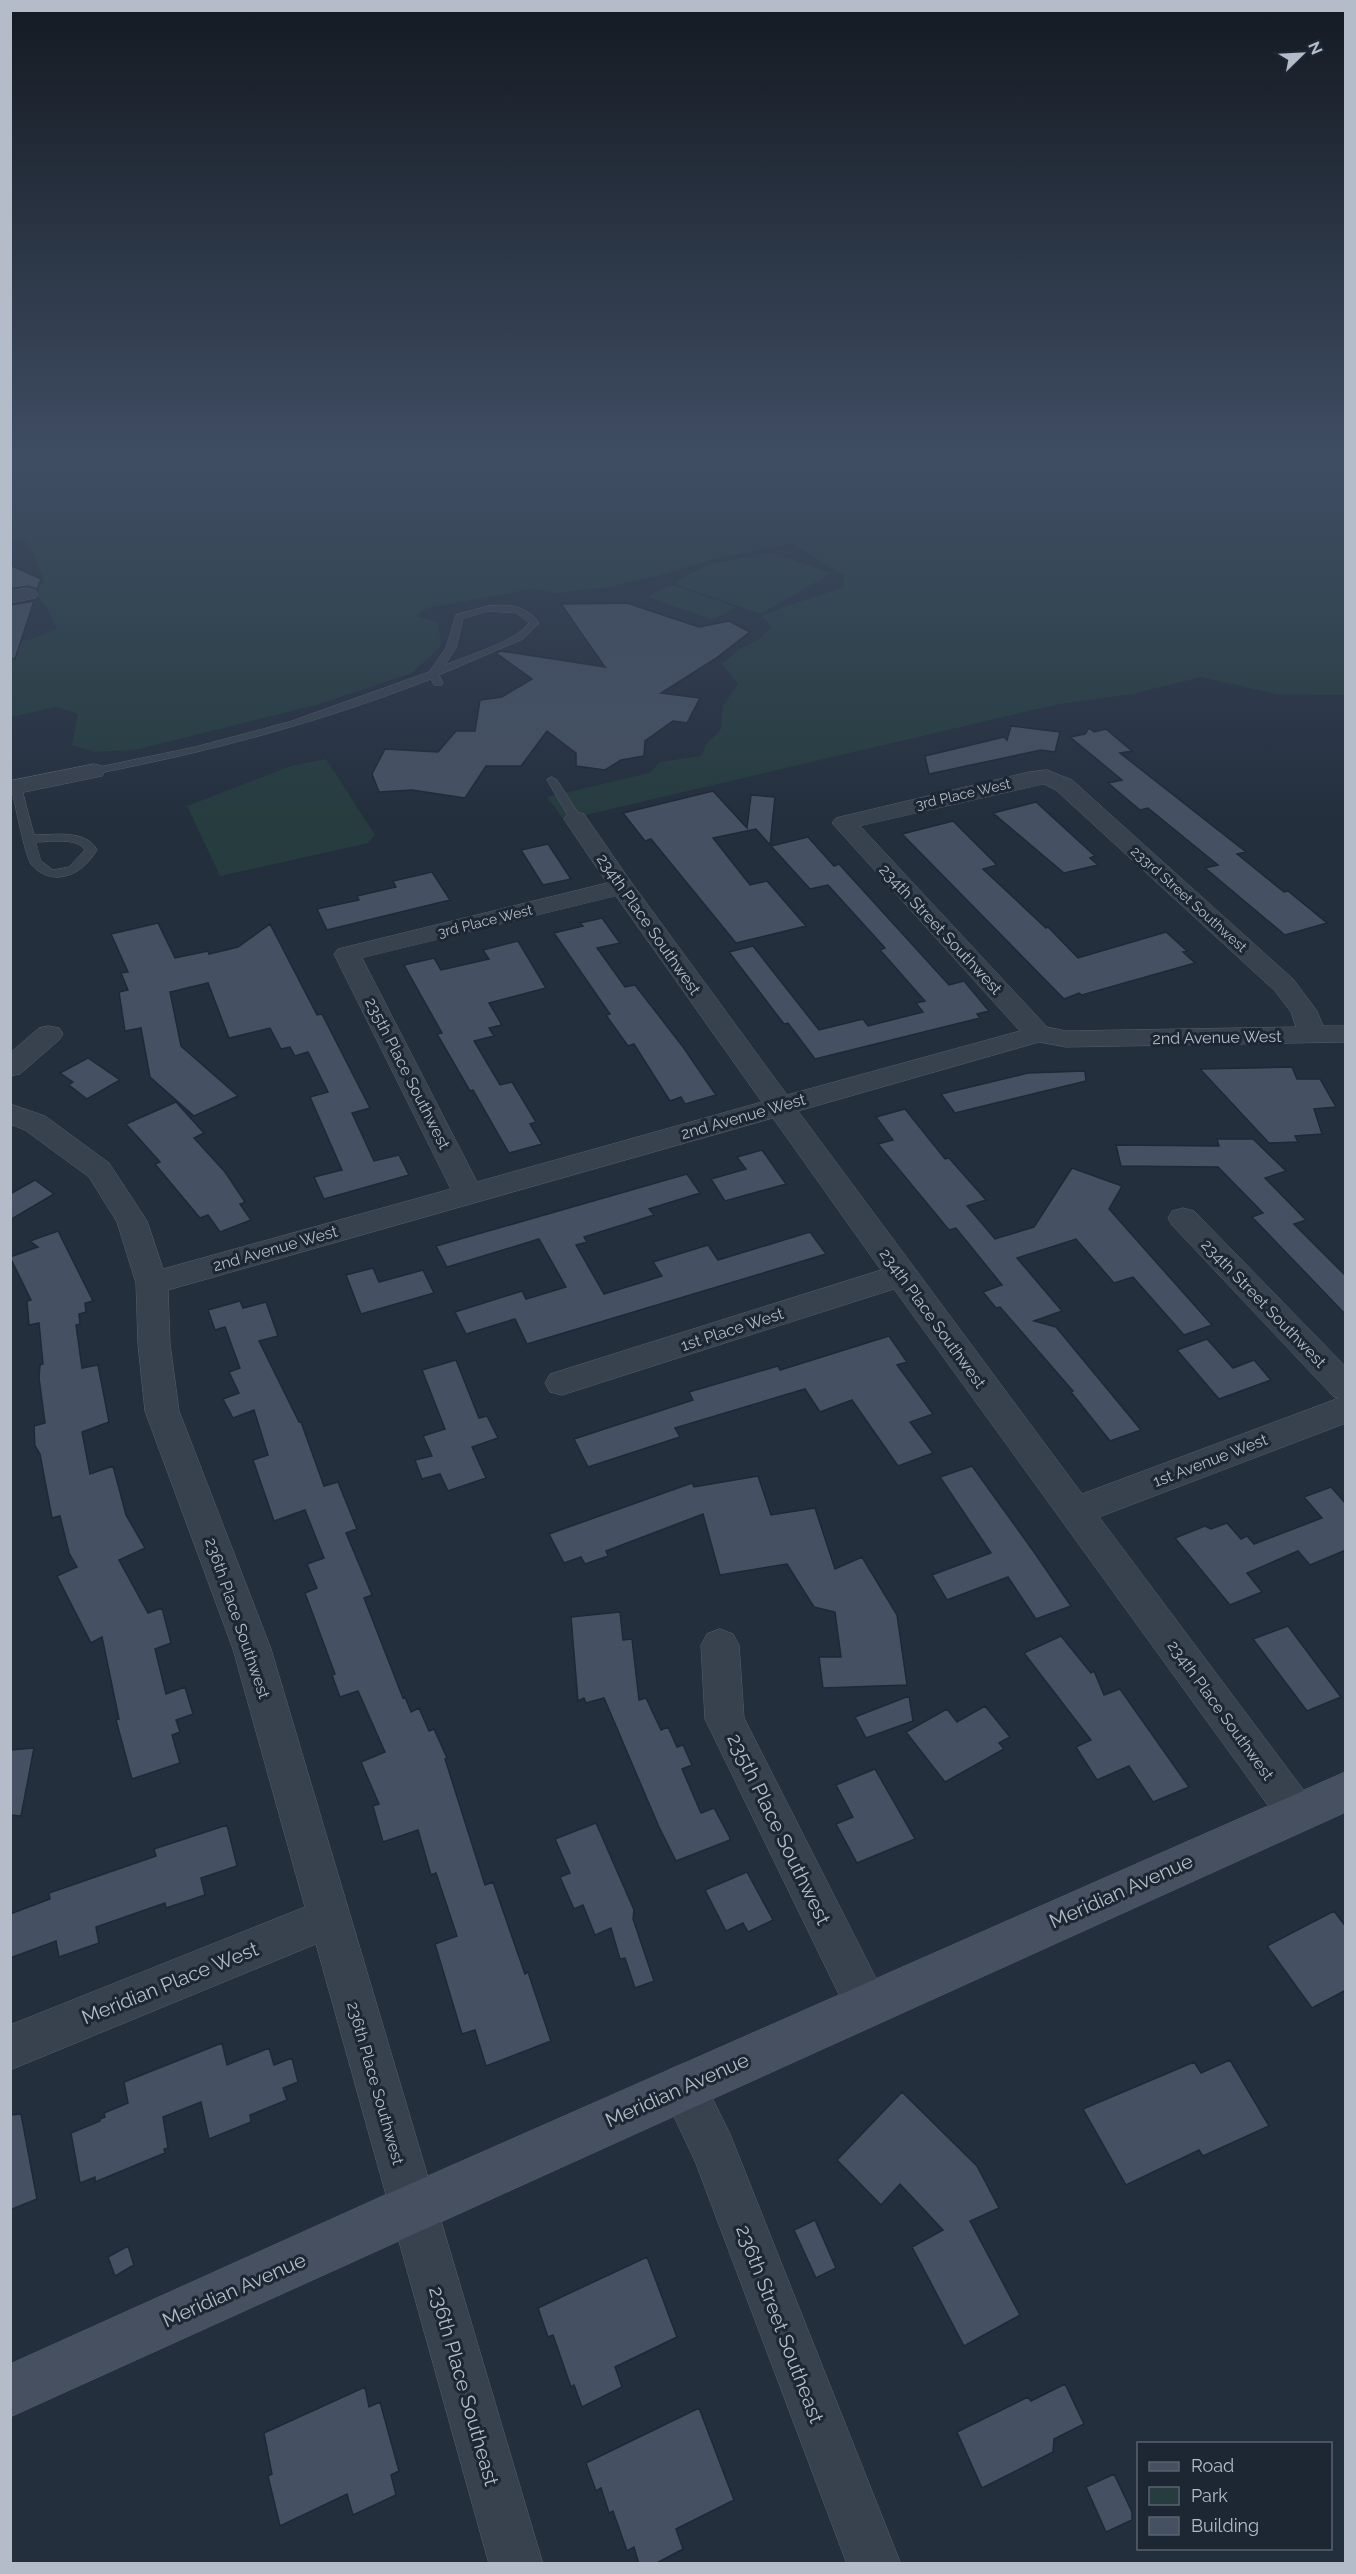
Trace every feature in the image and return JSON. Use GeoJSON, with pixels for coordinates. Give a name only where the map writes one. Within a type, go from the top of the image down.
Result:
{"type":"FeatureCollection","features":[{"type":"Feature","properties":{"kind":"main road","name":"Meridian Avenue"},"geometry":{"type":"LineString","coordinates":[[10,2391],[867,2004],[1346,1791]]}},
{"type":"Feature","properties":{"kind":"street"},"geometry":{"type":"LineString","coordinates":[[14,787],[94,771]]}},
{"type":"Feature","properties":{"kind":"street","name":"3rd Place West"},"geometry":{"type":"LineString","coordinates":[[844,823],[1029,779],[1047,777]]}},
{"type":"Feature","properties":{"kind":"street","name":"233rd Street Southwest"},"geometry":{"type":"LineString","coordinates":[[1047,777],[1064,785],[1284,985],[1304,1011],[1313,1035]]}},
{"type":"Feature","properties":{"kind":"street","name":"234th Place Southwest"},"geometry":{"type":"LineString","coordinates":[[576,819],[622,888],[779,1106],[1297,1813]]}},
{"type":"Feature","properties":{"kind":"street","name":"234th Street Southwest"},"geometry":{"type":"LineString","coordinates":[[844,823],[1038,1034]]}},
{"type":"Feature","properties":{"kind":"street","name":"3rd Place West"},"geometry":{"type":"LineString","coordinates":[[347,954],[622,888]]}},
{"type":"Feature","properties":{"kind":"street","name":"235th Place Southwest"},"geometry":{"type":"LineString","coordinates":[[347,954],[468,1193]]}},
{"type":"Feature","properties":{"kind":"street"},"geometry":{"type":"LineString","coordinates":[[10,1068],[49,1034]]}},
{"type":"Feature","properties":{"kind":"street","name":"2nd Avenue West"},"geometry":{"type":"LineString","coordinates":[[152,1283],[1038,1034],[1066,1040],[1346,1034]]}},
{"type":"Feature","properties":{"kind":"street","name":"236th Place Southwest"},"geometry":{"type":"LineString","coordinates":[[10,1113],[35,1123],[99,1170],[132,1221],[152,1283],[154,1344],[162,1411],[252,1649],[412,2209]]}},
{"type":"Feature","properties":{"kind":"street","name":"234th Street Southwest"},"geometry":{"type":"LineString","coordinates":[[1183,1218],[1346,1388]]}},
{"type":"Feature","properties":{"kind":"street","name":"1st Place West"},"geometry":{"type":"LineString","coordinates":[[562,1383],[902,1275]]}},
{"type":"Feature","properties":{"kind":"street","name":"1st Avenue West"},"geometry":{"type":"LineString","coordinates":[[1075,1511],[1346,1409]]}},
{"type":"Feature","properties":{"kind":"street","name":"235th Place Southwest"},"geometry":{"type":"LineString","coordinates":[[720,1645],[725,1719],[867,2004]]}},
{"type":"Feature","properties":{"kind":"street","name":"Meridian Place West"},"geometry":{"type":"LineString","coordinates":[[10,2048],[329,1918]]}},
{"type":"Feature","properties":{"kind":"street","name":"236th Street Southeast"},"geometry":{"type":"LineString","coordinates":[[683,2087],[714,2150],[833,2463],[874,2564]]}},
{"type":"Feature","properties":{"kind":"street","name":"236th Place Southeast"},"geometry":{"type":"LineString","coordinates":[[412,2209],[516,2564]]}},
{"type":"Feature","properties":{"kind":"lane"},"geometry":{"type":"LineString","coordinates":[[94,771],[165,757],[280,729],[436,678],[531,629],[534,623],[531,617],[524,612],[497,608],[469,612],[459,617],[451,653],[436,678]]}},
{"type":"Feature","properties":{"kind":"lane"},"geometry":{"type":"LineString","coordinates":[[552,780],[576,819]]}},
{"type":"Feature","properties":{"kind":"lane"},"geometry":{"type":"LineString","coordinates":[[14,787],[36,862],[42,871],[53,874],[80,866],[91,850],[88,844],[77,839],[30,838]]}},
{"type":"Feature","properties":{"kind":"green space"},"geometry":{"type":"Polygon","coordinates":[[[42,576],[657,576],[604,588],[556,593],[532,589],[427,608],[416,616],[438,622],[441,646],[412,673],[316,705],[135,750],[94,752],[72,745],[78,714],[56,707],[11,717],[11,643],[28,640],[57,629],[47,608],[38,596],[39,585],[45,583],[42,576]]]}},
{"type":"Feature","properties":{"kind":"green space"},"geometry":{"type":"Polygon","coordinates":[[[686,576],[826,576],[761,614],[677,585],[677,581],[686,576]]]}},
{"type":"Feature","properties":{"kind":"green space"},"geometry":{"type":"Polygon","coordinates":[[[845,576],[1345,576],[1345,695],[1277,694],[1201,677],[1132,694],[1059,704],[564,820],[547,797],[649,773],[660,762],[701,756],[706,744],[721,729],[723,706],[738,684],[722,664],[739,649],[760,639],[771,627],[762,616],[843,587],[845,576]]]}},
{"type":"Feature","properties":{"kind":"green space"},"geometry":{"type":"Polygon","coordinates":[[[668,586],[675,586],[736,607],[713,620],[648,597],[668,586]]]}},
{"type":"Feature","properties":{"kind":"green space"},"geometry":{"type":"Polygon","coordinates":[[[326,759],[375,835],[368,843],[220,876],[187,806],[291,766],[326,759]]]}},
{"type":"Feature","properties":{"kind":"building"},"geometry":{"type":"Polygon","coordinates":[[[10,576],[35,576],[41,579],[37,589],[28,586],[10,589],[10,576]]]}},
{"type":"Feature","properties":{"kind":"building"},"geometry":{"type":"Polygon","coordinates":[[[34,601],[15,659],[10,658],[10,605],[34,601]]]}},
{"type":"Feature","properties":{"kind":"building"},"geometry":{"type":"Polygon","coordinates":[[[627,603],[699,627],[729,621],[750,632],[715,659],[661,693],[700,698],[687,723],[673,721],[645,741],[644,756],[621,760],[605,770],[576,766],[576,753],[547,731],[521,766],[486,766],[465,798],[412,790],[379,792],[372,774],[385,749],[438,752],[456,731],[475,731],[480,700],[502,697],[532,679],[496,653],[501,651],[605,667],[561,604],[627,603]]]}},
{"type":"Feature","properties":{"kind":"building"},"geometry":{"type":"Polygon","coordinates":[[[1011,726],[1060,732],[1055,752],[1041,750],[929,774],[925,756],[1004,737],[1007,740],[1011,726]]]}},
{"type":"Feature","properties":{"kind":"building"},"geometry":{"type":"Polygon","coordinates":[[[1089,728],[1094,732],[1106,729],[1132,751],[1120,753],[1246,852],[1237,854],[1327,923],[1285,935],[1205,868],[1218,865],[1148,808],[1140,810],[1108,783],[1122,780],[1070,737],[1085,734],[1089,728]]]}},
{"type":"Feature","properties":{"kind":"building"},"geometry":{"type":"Polygon","coordinates":[[[713,791],[747,828],[751,795],[775,797],[770,845],[756,829],[713,838],[750,885],[767,881],[806,926],[736,943],[651,839],[645,841],[623,813],[713,791]]]}},
{"type":"Feature","properties":{"kind":"building"},"geometry":{"type":"Polygon","coordinates":[[[1036,802],[1095,856],[1090,858],[1098,865],[1064,873],[993,813],[1036,802]]]}},
{"type":"Feature","properties":{"kind":"building"},"geometry":{"type":"Polygon","coordinates":[[[953,821],[997,865],[983,869],[1046,928],[1048,927],[1078,958],[1166,932],[1187,951],[1183,952],[1195,963],[1082,995],[1079,993],[1064,999],[902,834],[953,821]]]}},
{"type":"Feature","properties":{"kind":"building"},"geometry":{"type":"Polygon","coordinates":[[[808,837],[834,866],[839,864],[949,985],[964,981],[989,1011],[977,1014],[980,1018],[815,1059],[788,1023],[784,1024],[729,952],[753,946],[819,1030],[863,1019],[868,1026],[923,1012],[916,1003],[925,1001],[880,950],[885,948],[828,885],[810,889],[771,846],[808,837]]]}},
{"type":"Feature","properties":{"kind":"building"},"geometry":{"type":"Polygon","coordinates":[[[548,844],[571,879],[543,885],[521,850],[548,844]]]}},
{"type":"Feature","properties":{"kind":"building"},"geometry":{"type":"Polygon","coordinates":[[[432,872],[450,900],[327,930],[317,909],[359,900],[357,896],[396,887],[393,881],[432,872]]]}},
{"type":"Feature","properties":{"kind":"building"},"geometry":{"type":"Polygon","coordinates":[[[602,918],[620,943],[597,948],[625,987],[635,985],[683,1047],[716,1095],[685,1104],[681,1097],[670,1101],[634,1044],[628,1046],[606,1015],[610,1014],[554,933],[583,926],[580,923],[602,918]]]}},
{"type":"Feature","properties":{"kind":"building"},"geometry":{"type":"Polygon","coordinates":[[[158,923],[175,958],[208,951],[209,954],[238,947],[270,924],[317,1015],[322,1014],[370,1108],[352,1113],[374,1161],[399,1155],[409,1175],[324,1199],[314,1177],[342,1170],[310,1097],[328,1092],[308,1052],[295,1056],[290,1047],[281,1049],[270,1028],[229,1038],[208,983],[170,992],[181,1046],[238,1096],[194,1116],[150,1077],[141,1028],[125,1031],[119,992],[128,990],[121,973],[128,972],[111,934],[158,923]]]}},
{"type":"Feature","properties":{"kind":"building"},"geometry":{"type":"Polygon","coordinates":[[[518,941],[546,988],[489,1003],[502,1025],[489,1028],[494,1036],[474,1041],[500,1085],[512,1082],[536,1122],[530,1124],[542,1144],[509,1153],[473,1090],[470,1091],[437,1034],[442,1033],[404,965],[434,958],[441,970],[489,959],[483,950],[518,941]]]}},
{"type":"Feature","properties":{"kind":"building"},"geometry":{"type":"Polygon","coordinates":[[[88,1058],[120,1080],[87,1099],[69,1085],[73,1082],[60,1073],[88,1058]]]}},
{"type":"Feature","properties":{"kind":"building"},"geometry":{"type":"Polygon","coordinates":[[[1292,1067],[1297,1079],[1320,1079],[1336,1107],[1314,1109],[1322,1134],[1295,1136],[1298,1142],[1269,1143],[1200,1069],[1292,1067]]]}},
{"type":"Feature","properties":{"kind":"building"},"geometry":{"type":"Polygon","coordinates":[[[1085,1071],[1086,1081],[955,1113],[941,1094],[1028,1073],[1085,1071]]]}},
{"type":"Feature","properties":{"kind":"building"},"geometry":{"type":"Polygon","coordinates":[[[176,1102],[204,1133],[194,1138],[225,1172],[245,1202],[240,1204],[251,1220],[220,1232],[208,1215],[200,1218],[155,1164],[160,1162],[126,1124],[176,1102]]]}},
{"type":"Feature","properties":{"kind":"building"},"geometry":{"type":"Polygon","coordinates":[[[905,1109],[945,1159],[949,1158],[986,1200],[967,1206],[995,1239],[1034,1227],[1072,1168],[1122,1186],[1109,1209],[1212,1325],[1184,1335],[1133,1277],[1114,1283],[1076,1239],[1017,1258],[1062,1311],[1034,1321],[1056,1327],[1141,1430],[1110,1441],[1071,1392],[1073,1391],[1000,1307],[996,1308],[983,1292],[1002,1285],[956,1228],[949,1230],[878,1144],[893,1140],[876,1117],[905,1109]]]}},
{"type":"Feature","properties":{"kind":"building"},"geometry":{"type":"Polygon","coordinates":[[[1217,1139],[1253,1139],[1286,1171],[1265,1178],[1306,1220],[1294,1224],[1346,1276],[1346,1315],[1252,1217],[1263,1213],[1218,1167],[1121,1166],[1116,1145],[1219,1146],[1217,1139]]]}},
{"type":"Feature","properties":{"kind":"building"},"geometry":{"type":"Polygon","coordinates":[[[762,1150],[786,1184],[725,1201],[711,1179],[746,1169],[737,1157],[762,1150]]]}},
{"type":"Feature","properties":{"kind":"building"},"geometry":{"type":"Polygon","coordinates":[[[687,1174],[700,1193],[649,1209],[654,1215],[584,1237],[587,1242],[576,1245],[604,1294],[662,1276],[653,1262],[708,1245],[718,1260],[810,1232],[826,1254],[527,1344],[515,1319],[466,1334],[455,1312],[522,1291],[526,1299],[566,1287],[539,1239],[447,1267],[436,1246],[687,1174]]]}},
{"type":"Feature","properties":{"kind":"building"},"geometry":{"type":"Polygon","coordinates":[[[35,1180],[54,1194],[10,1220],[10,1194],[35,1180]]]}},
{"type":"Feature","properties":{"kind":"building"},"geometry":{"type":"Polygon","coordinates":[[[58,1231],[93,1301],[85,1303],[86,1312],[79,1314],[80,1324],[76,1325],[82,1368],[98,1365],[109,1422],[82,1432],[90,1474],[113,1466],[126,1515],[145,1548],[119,1560],[148,1613],[162,1608],[171,1643],[155,1649],[166,1694],[185,1687],[193,1714],[176,1720],[180,1732],[172,1735],[180,1763],[132,1779],[116,1720],[119,1719],[102,1637],[91,1643],[57,1576],[77,1567],[69,1553],[60,1516],[52,1518],[40,1454],[35,1446],[34,1426],[45,1423],[39,1378],[40,1365],[43,1364],[39,1323],[29,1325],[27,1301],[31,1300],[10,1257],[38,1247],[30,1241],[58,1231]]]}},
{"type":"Feature","properties":{"kind":"building"},"geometry":{"type":"Polygon","coordinates":[[[373,1268],[379,1282],[423,1270],[434,1293],[361,1314],[346,1275],[373,1268]]]}},
{"type":"Feature","properties":{"kind":"building"},"geometry":{"type":"Polygon","coordinates":[[[240,1301],[243,1308],[266,1302],[278,1336],[259,1341],[301,1422],[324,1486],[338,1482],[357,1529],[346,1533],[372,1595],[364,1598],[403,1698],[405,1697],[411,1712],[419,1708],[429,1731],[434,1729],[447,1758],[445,1759],[485,1885],[493,1882],[525,1974],[528,1972],[551,2041],[486,2066],[475,2030],[462,2034],[435,1944],[457,1936],[436,1873],[431,1875],[418,1830],[383,1842],[373,1806],[379,1804],[361,1762],[385,1752],[358,1691],[340,1697],[332,1675],[335,1674],[305,1593],[317,1588],[307,1564],[324,1558],[305,1510],[274,1521],[253,1460],[268,1455],[254,1410],[233,1418],[223,1399],[239,1393],[229,1372],[240,1368],[225,1327],[215,1330],[208,1310],[240,1301]]]}},
{"type":"Feature","properties":{"kind":"building"},"geometry":{"type":"Polygon","coordinates":[[[889,1336],[907,1362],[897,1365],[933,1414],[910,1422],[933,1453],[898,1466],[852,1400],[820,1412],[805,1389],[675,1428],[680,1437],[588,1467],[574,1439],[693,1400],[689,1392],[778,1366],[780,1370],[889,1336]]]}},
{"type":"Feature","properties":{"kind":"building"},"geometry":{"type":"Polygon","coordinates":[[[1207,1339],[1233,1368],[1254,1360],[1271,1380],[1219,1399],[1177,1350],[1207,1339]]]}},
{"type":"Feature","properties":{"kind":"building"},"geometry":{"type":"Polygon","coordinates":[[[456,1360],[479,1418],[487,1416],[498,1438],[472,1447],[486,1478],[448,1491],[440,1474],[422,1479],[415,1460],[432,1456],[423,1436],[445,1429],[422,1370],[456,1360]]]}},
{"type":"Feature","properties":{"kind":"building"},"geometry":{"type":"Polygon","coordinates":[[[972,1466],[1071,1606],[1036,1619],[1008,1577],[947,1600],[932,1575],[991,1553],[940,1477],[972,1466]]]}},
{"type":"Feature","properties":{"kind":"building"},"geometry":{"type":"Polygon","coordinates":[[[758,1476],[771,1515],[815,1508],[835,1569],[862,1557],[897,1615],[907,1685],[823,1688],[819,1657],[841,1657],[835,1612],[814,1607],[787,1564],[720,1575],[703,1514],[606,1551],[608,1556],[585,1564],[581,1557],[564,1563],[549,1534],[692,1483],[694,1487],[758,1476]]]}},
{"type":"Feature","properties":{"kind":"building"},"geometry":{"type":"Polygon","coordinates":[[[1331,1487],[1346,1504],[1346,1550],[1310,1565],[1298,1551],[1247,1573],[1262,1592],[1230,1605],[1175,1538],[1205,1526],[1211,1529],[1227,1523],[1241,1539],[1247,1536],[1254,1544],[1322,1518],[1304,1497],[1331,1487]]]}},
{"type":"Feature","properties":{"kind":"building"},"geometry":{"type":"Polygon","coordinates":[[[620,1612],[623,1640],[632,1639],[639,1700],[646,1698],[661,1730],[668,1727],[677,1747],[683,1745],[692,1765],[682,1769],[701,1813],[714,1808],[730,1838],[730,1840],[676,1861],[659,1827],[604,1698],[586,1703],[584,1698],[578,1701],[571,1617],[620,1612]]]}},
{"type":"Feature","properties":{"kind":"building"},"geometry":{"type":"Polygon","coordinates":[[[1288,1626],[1341,1697],[1307,1711],[1253,1639],[1288,1626]]]}},
{"type":"Feature","properties":{"kind":"building"},"geometry":{"type":"Polygon","coordinates":[[[1061,1636],[1091,1673],[1094,1671],[1104,1695],[1120,1689],[1189,1787],[1153,1802],[1129,1766],[1097,1780],[1076,1747],[1091,1740],[1024,1653],[1061,1636]]]}},
{"type":"Feature","properties":{"kind":"building"},"geometry":{"type":"Polygon","coordinates":[[[909,1696],[913,1721],[866,1738],[855,1717],[909,1696]]]}},
{"type":"Feature","properties":{"kind":"building"},"geometry":{"type":"Polygon","coordinates":[[[985,1706],[1010,1737],[999,1743],[1004,1749],[945,1782],[906,1732],[947,1709],[957,1722],[985,1706]]]}},
{"type":"Feature","properties":{"kind":"building"},"geometry":{"type":"Polygon","coordinates":[[[34,1748],[21,1816],[10,1815],[10,1750],[34,1748]]]}},
{"type":"Feature","properties":{"kind":"building"},"geometry":{"type":"Polygon","coordinates":[[[875,1769],[915,1839],[857,1863],[836,1824],[853,1817],[836,1785],[875,1769]]]}},
{"type":"Feature","properties":{"kind":"building"},"geometry":{"type":"Polygon","coordinates":[[[596,1823],[634,1910],[633,1919],[654,1981],[635,1988],[625,1958],[620,1959],[611,1928],[595,1935],[583,1905],[574,1909],[560,1877],[570,1873],[555,1839],[596,1823]]]}},
{"type":"Feature","properties":{"kind":"building"},"geometry":{"type":"Polygon","coordinates":[[[227,1825],[237,1866],[201,1878],[205,1895],[166,1908],[165,1903],[96,1927],[99,1943],[59,1957],[56,1941],[10,1958],[10,1914],[50,1899],[49,1893],[156,1856],[154,1849],[227,1825]]]}},
{"type":"Feature","properties":{"kind":"building"},"geometry":{"type":"Polygon","coordinates":[[[747,1872],[773,1920],[748,1932],[743,1923],[726,1931],[705,1890],[747,1872]]]}},
{"type":"Feature","properties":{"kind":"building"},"geometry":{"type":"Polygon","coordinates":[[[1334,1911],[1346,1927],[1346,1990],[1312,2008],[1267,1946],[1334,1911]]]}},
{"type":"Feature","properties":{"kind":"building"},"geometry":{"type":"Polygon","coordinates":[[[222,2043],[227,2065],[269,2048],[274,2065],[292,2058],[298,2082],[283,2088],[287,2100],[250,2115],[251,2122],[209,2139],[201,2102],[163,2117],[168,2148],[164,2149],[165,2153],[95,2182],[95,2177],[80,2183],[71,2133],[100,2121],[105,2117],[104,2113],[128,2103],[124,2082],[222,2043]]]}},
{"type":"Feature","properties":{"kind":"building"},"geometry":{"type":"Polygon","coordinates":[[[1230,2060],[1269,2126],[1203,2156],[1199,2150],[1126,2185],[1083,2109],[1194,2062],[1201,2073],[1230,2060]]]}},
{"type":"Feature","properties":{"kind":"building"},"geometry":{"type":"Polygon","coordinates":[[[902,2092],[977,2166],[999,2208],[970,2221],[1020,2315],[964,2346],[912,2247],[943,2230],[900,2184],[881,2205],[837,2160],[902,2092]]]}},
{"type":"Feature","properties":{"kind":"building"},"geometry":{"type":"Polygon","coordinates":[[[21,2114],[37,2199],[10,2210],[10,2115],[21,2114]]]}},
{"type":"Feature","properties":{"kind":"building"},"geometry":{"type":"Polygon","coordinates":[[[815,2220],[836,2268],[816,2278],[794,2230],[815,2220]]]}},
{"type":"Feature","properties":{"kind":"building"},"geometry":{"type":"Polygon","coordinates":[[[128,2246],[134,2265],[115,2276],[108,2257],[128,2246]]]}},
{"type":"Feature","properties":{"kind":"building"},"geometry":{"type":"Polygon","coordinates":[[[647,2257],[677,2337],[615,2367],[622,2387],[582,2407],[574,2385],[571,2387],[553,2335],[548,2337],[538,2308],[647,2257]]]}},
{"type":"Feature","properties":{"kind":"building"},"geometry":{"type":"Polygon","coordinates":[[[1065,2384],[1084,2424],[1054,2439],[1053,2452],[982,2488],[957,2432],[1028,2397],[1031,2401],[1065,2384]]]}},
{"type":"Feature","properties":{"kind":"building"},"geometry":{"type":"Polygon","coordinates":[[[365,2387],[369,2407],[380,2402],[399,2471],[391,2475],[396,2495],[353,2515],[347,2494],[280,2526],[268,2476],[272,2474],[264,2433],[365,2387]]]}},
{"type":"Feature","properties":{"kind":"building"},"geometry":{"type":"Polygon","coordinates":[[[699,2408],[734,2500],[676,2529],[683,2549],[655,2564],[639,2564],[634,2547],[627,2551],[613,2511],[609,2513],[601,2488],[596,2491],[586,2463],[699,2408]]]}},
{"type":"Feature","properties":{"kind":"building"},"geometry":{"type":"Polygon","coordinates":[[[1114,2474],[1132,2512],[1132,2520],[1106,2532],[1086,2487],[1114,2474]]]}}]}
